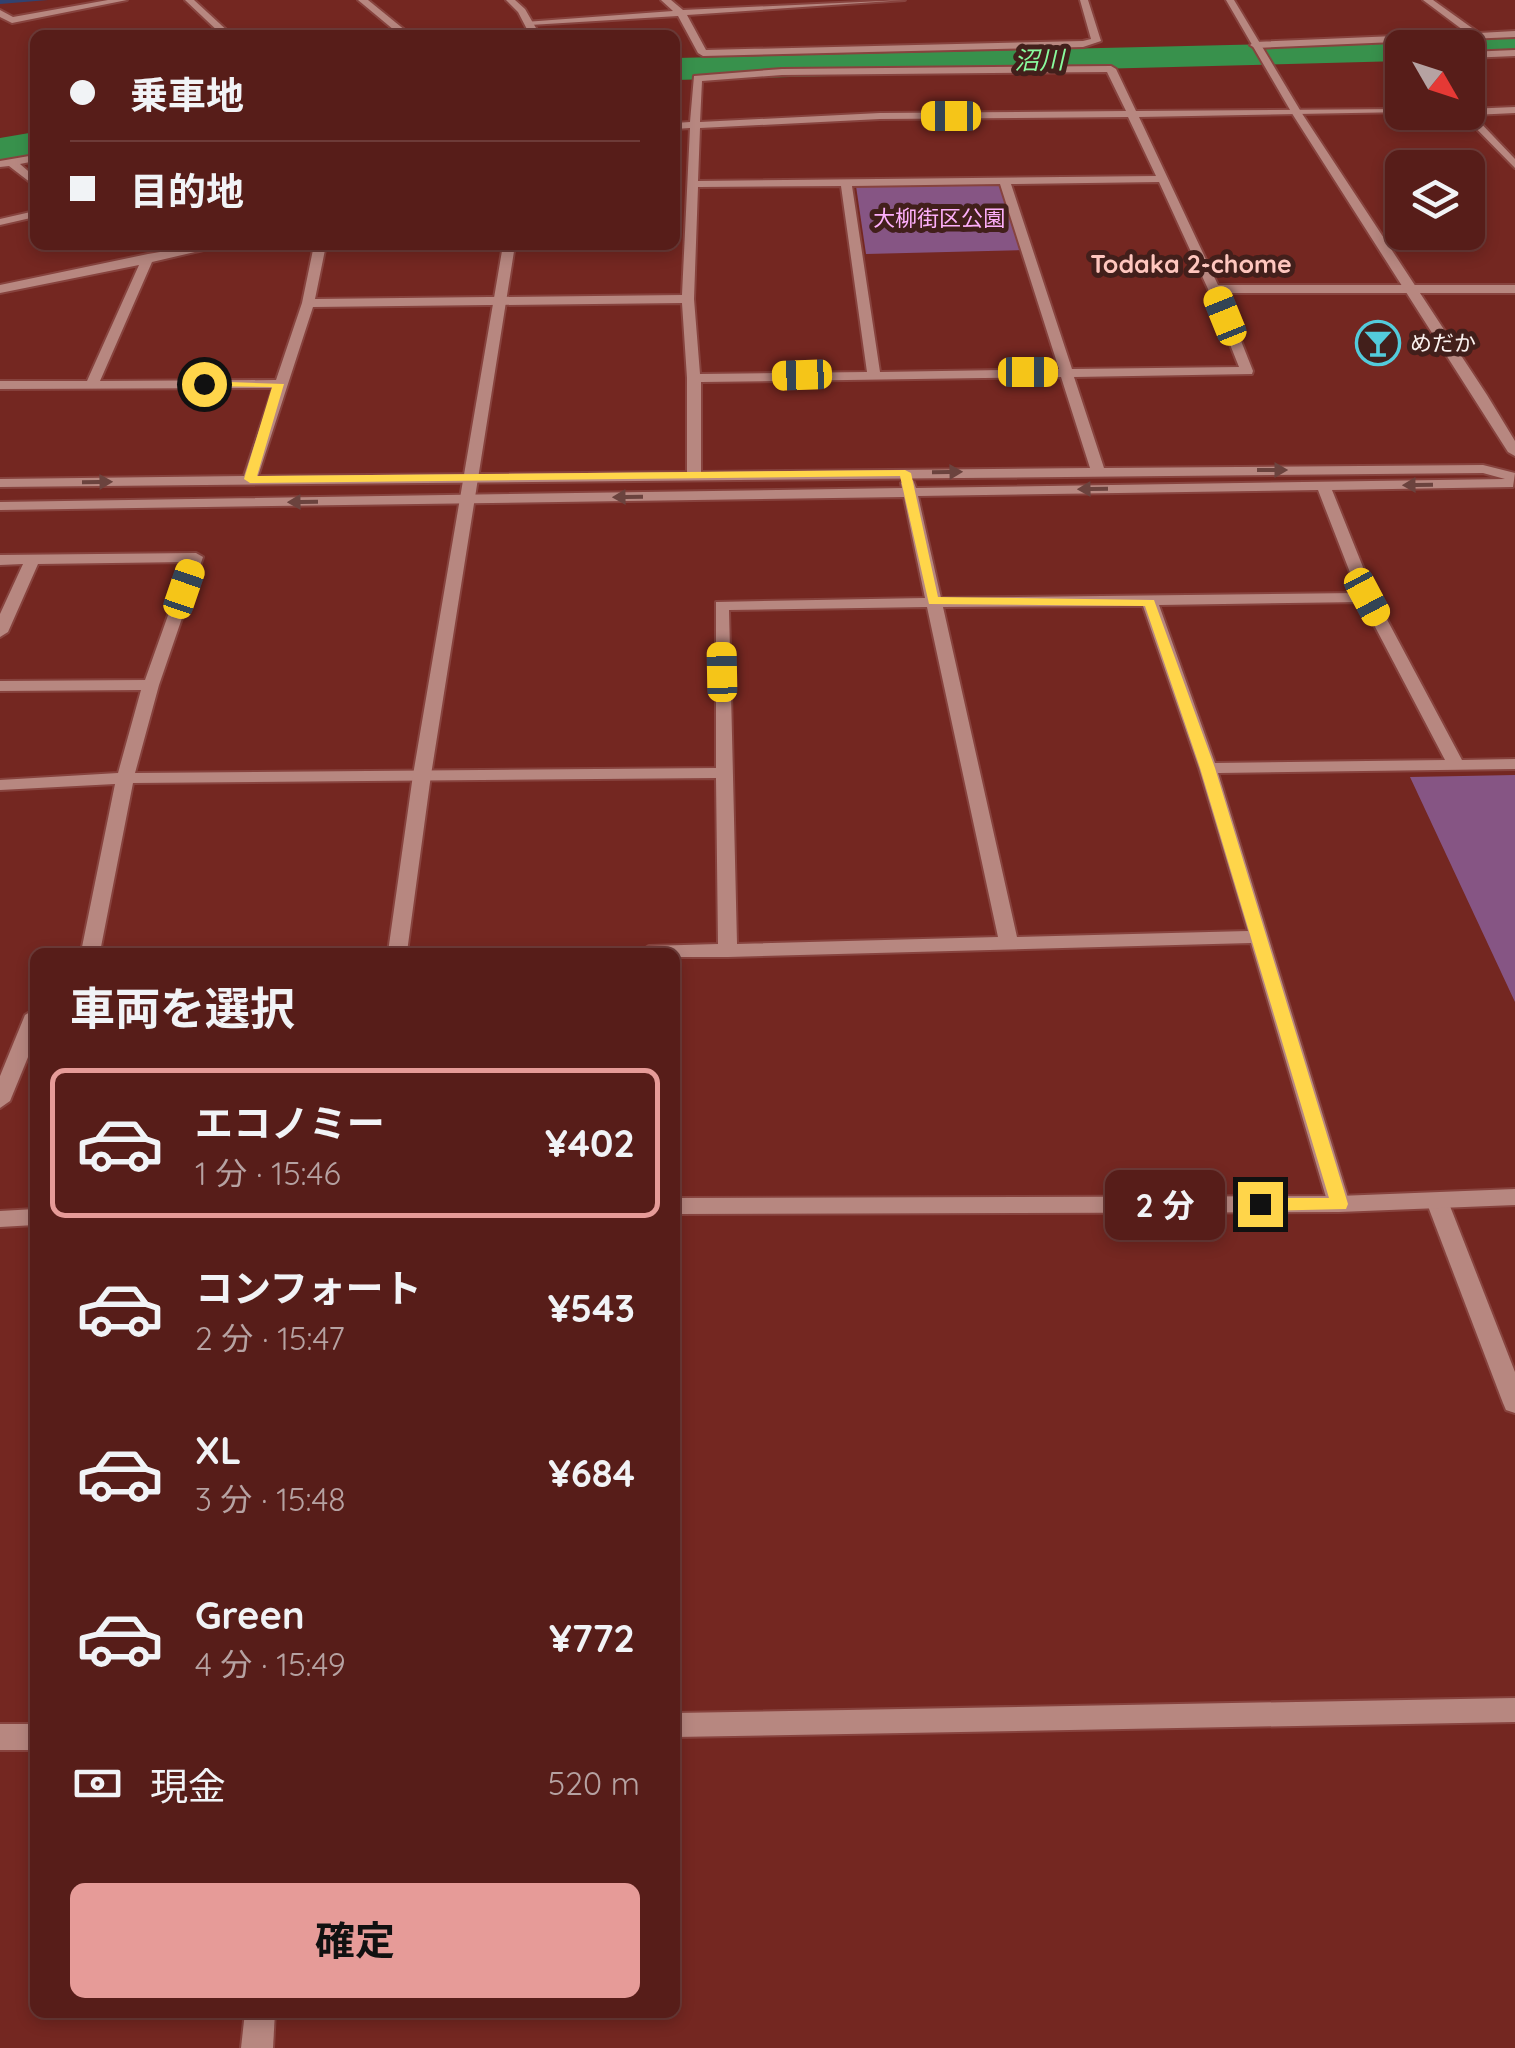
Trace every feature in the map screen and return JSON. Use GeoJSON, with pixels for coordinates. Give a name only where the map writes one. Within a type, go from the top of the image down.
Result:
{"type":"FeatureCollection","features":[{"type":"Feature","properties":{"kind":"street"},"geometry":{"type":"LineString","coordinates":[[0,13],[12,20],[123,0]]}},
{"type":"Feature","properties":{"kind":"street"},"geometry":{"type":"LineString","coordinates":[[189,0],[222,30]]}},
{"type":"Feature","properties":{"kind":"street"},"geometry":{"type":"LineString","coordinates":[[362,0],[400,30]]}},
{"type":"Feature","properties":{"kind":"street"},"geometry":{"type":"LineString","coordinates":[[510,0],[533,30]]}},
{"type":"Feature","properties":{"kind":"street"},"geometry":{"type":"LineString","coordinates":[[665,0],[682,14],[703,53],[1082,44],[1096,41],[1084,0]]}},
{"type":"Feature","properties":{"kind":"street"},"geometry":{"type":"LineString","coordinates":[[530,22],[901,0]]}},
{"type":"Feature","properties":{"kind":"street"},"geometry":{"type":"LineString","coordinates":[[1230,0],[1258,51],[1416,290],[1515,452]]}},
{"type":"Feature","properties":{"kind":"street"},"geometry":{"type":"LineString","coordinates":[[1427,0],[1469,30]]}},
{"type":"Feature","properties":{"kind":"street"},"geometry":{"type":"LineString","coordinates":[[1485,36],[1515,34]]}},
{"type":"Feature","properties":{"kind":"street"},"geometry":{"type":"LineString","coordinates":[[1258,51],[1385,42]]}},
{"type":"Feature","properties":{"kind":"street"},"geometry":{"type":"LineString","coordinates":[[1485,54],[1515,53]]}},
{"type":"Feature","properties":{"kind":"street"},"geometry":{"type":"LineString","coordinates":[[694,378],[1248,371],[1214,289],[1110,69],[782,72],[697,78],[688,300],[694,378],[694,476]]}},
{"type":"Feature","properties":{"kind":"street"},"geometry":{"type":"LineString","coordinates":[[1485,111],[1515,110]]}},
{"type":"Feature","properties":{"kind":"street"},"geometry":{"type":"LineString","coordinates":[[680,126],[880,116],[1385,112]]}},
{"type":"Feature","properties":{"kind":"street"},"geometry":{"type":"LineString","coordinates":[[1483,130],[1515,165]]}},
{"type":"Feature","properties":{"kind":"street"},"geometry":{"type":"LineString","coordinates":[[6,163],[30,180]]}},
{"type":"Feature","properties":{"kind":"street"},"geometry":{"type":"LineString","coordinates":[[693,184],[1163,179]]}},
{"type":"Feature","properties":{"kind":"street"},"geometry":{"type":"LineString","coordinates":[[1004,180],[1098,470]]}},
{"type":"Feature","properties":{"kind":"street"},"geometry":{"type":"LineString","coordinates":[[846,181],[874,374]]}},
{"type":"Feature","properties":{"kind":"street"},"geometry":{"type":"LineString","coordinates":[[0,222],[30,215]]}},
{"type":"Feature","properties":{"kind":"street"},"geometry":{"type":"LineString","coordinates":[[0,289],[192,250]]}},
{"type":"Feature","properties":{"kind":"street"},"geometry":{"type":"LineString","coordinates":[[250,479],[278,384],[308,303],[319,250]]}},
{"type":"Feature","properties":{"kind":"street"},"geometry":{"type":"LineString","coordinates":[[397,948],[420,774],[508,250]]}},
{"type":"Feature","properties":{"kind":"street"},"geometry":{"type":"LineString","coordinates":[[92,384],[148,258]]}},
{"type":"Feature","properties":{"kind":"street"},"geometry":{"type":"LineString","coordinates":[[1214,289],[1515,289]]}},
{"type":"Feature","properties":{"kind":"street"},"geometry":{"type":"LineString","coordinates":[[308,303],[688,300]]}},
{"type":"Feature","properties":{"kind":"street"},"geometry":{"type":"LineString","coordinates":[[0,385],[278,384]]}},
{"type":"Feature","properties":{"kind":"street"},"geometry":{"type":"LineString","coordinates":[[0,483],[1098,470],[1484,470],[1515,480]]}},
{"type":"Feature","properties":{"kind":"street"},"geometry":{"type":"LineString","coordinates":[[905,473],[1010,945]]}},
{"type":"Feature","properties":{"kind":"street"},"geometry":{"type":"LineString","coordinates":[[0,506],[1515,480]]}},
{"type":"Feature","properties":{"kind":"street"},"geometry":{"type":"LineString","coordinates":[[1323,486],[1367,597],[1457,766]]}},
{"type":"Feature","properties":{"kind":"street"},"geometry":{"type":"LineString","coordinates":[[0,560],[196,557],[125,778],[91,948]]}},
{"type":"Feature","properties":{"kind":"street"},"geometry":{"type":"LineString","coordinates":[[0,632],[32,560]]}},
{"type":"Feature","properties":{"kind":"street"},"geometry":{"type":"LineString","coordinates":[[728,951],[721,605],[933,601],[1150,603],[1367,597]]}},
{"type":"Feature","properties":{"kind":"street"},"geometry":{"type":"LineString","coordinates":[[1150,603],[1208,768],[1340,1204]]}},
{"type":"Feature","properties":{"kind":"street"},"geometry":{"type":"LineString","coordinates":[[0,686],[152,685]]}},
{"type":"Feature","properties":{"kind":"street"},"geometry":{"type":"LineString","coordinates":[[1208,768],[1515,764]]}},
{"type":"Feature","properties":{"kind":"street"},"geometry":{"type":"LineString","coordinates":[[2,790],[125,778],[724,773]]}},
{"type":"Feature","properties":{"kind":"street"},"geometry":{"type":"LineString","coordinates":[[680,952],[1258,938]]}},
{"type":"Feature","properties":{"kind":"street"},"geometry":{"type":"LineString","coordinates":[[0,1101],[30,1027]]}},
{"type":"Feature","properties":{"kind":"street"},"geometry":{"type":"LineString","coordinates":[[680,1206],[1340,1204],[1515,1197]]}},
{"type":"Feature","properties":{"kind":"street"},"geometry":{"type":"LineString","coordinates":[[1437,1202],[1515,1403]]}},
{"type":"Feature","properties":{"kind":"street"},"geometry":{"type":"LineString","coordinates":[[0,1218],[30,1217]]}},
{"type":"Feature","properties":{"kind":"street"},"geometry":{"type":"LineString","coordinates":[[680,1725],[1515,1710]]}},
{"type":"Feature","properties":{"kind":"street"},"geometry":{"type":"LineString","coordinates":[[0,1737],[30,1736]]}},
{"type":"Feature","properties":{"kind":"street"},"geometry":{"type":"LineString","coordinates":[[257,2048],[260,2018]]}},
{"type":"Feature","properties":{"kind":"green space","name":"大柳街区公園"},"geometry":{"type":"Polygon","coordinates":[[[1005,184],[1027,250],[866,254],[856,186],[1005,184]]]}},
{"type":"Feature","properties":{"kind":"green space"},"geometry":{"type":"Polygon","coordinates":[[[1515,775],[1515,1002],[1410,777],[1515,775]]]}},
{"type":"Feature","properties":{"kind":"waterway","name":"沼川"},"geometry":{"type":"LineString","coordinates":[[1485,47],[1515,45]]}},
{"type":"Feature","properties":{"kind":"waterway","name":"沼川"},"geometry":{"type":"LineString","coordinates":[[680,69],[1385,51]]}},
{"type":"Feature","properties":{"kind":"waterway","name":"沼川"},"geometry":{"type":"LineString","coordinates":[[0,150],[30,144]]}},
{"type":"Feature","properties":{"kind":"place","name":"めだか"},"geometry":{"type":"Point","coordinates":[1378,343]}},
{"type":"Feature","properties":{"kind":"district","name":"Todaka 2-chome"},"geometry":{"type":"Point","coordinates":[1191,264]}},
{"type":"Feature","properties":{"kind":"route"},"geometry":{"type":"LineString","coordinates":[[204,384],[278,384],[250,479],[905,473],[933,601],[1150,603],[1208,768],[1340,1204],[1260,1204]]}}]}
